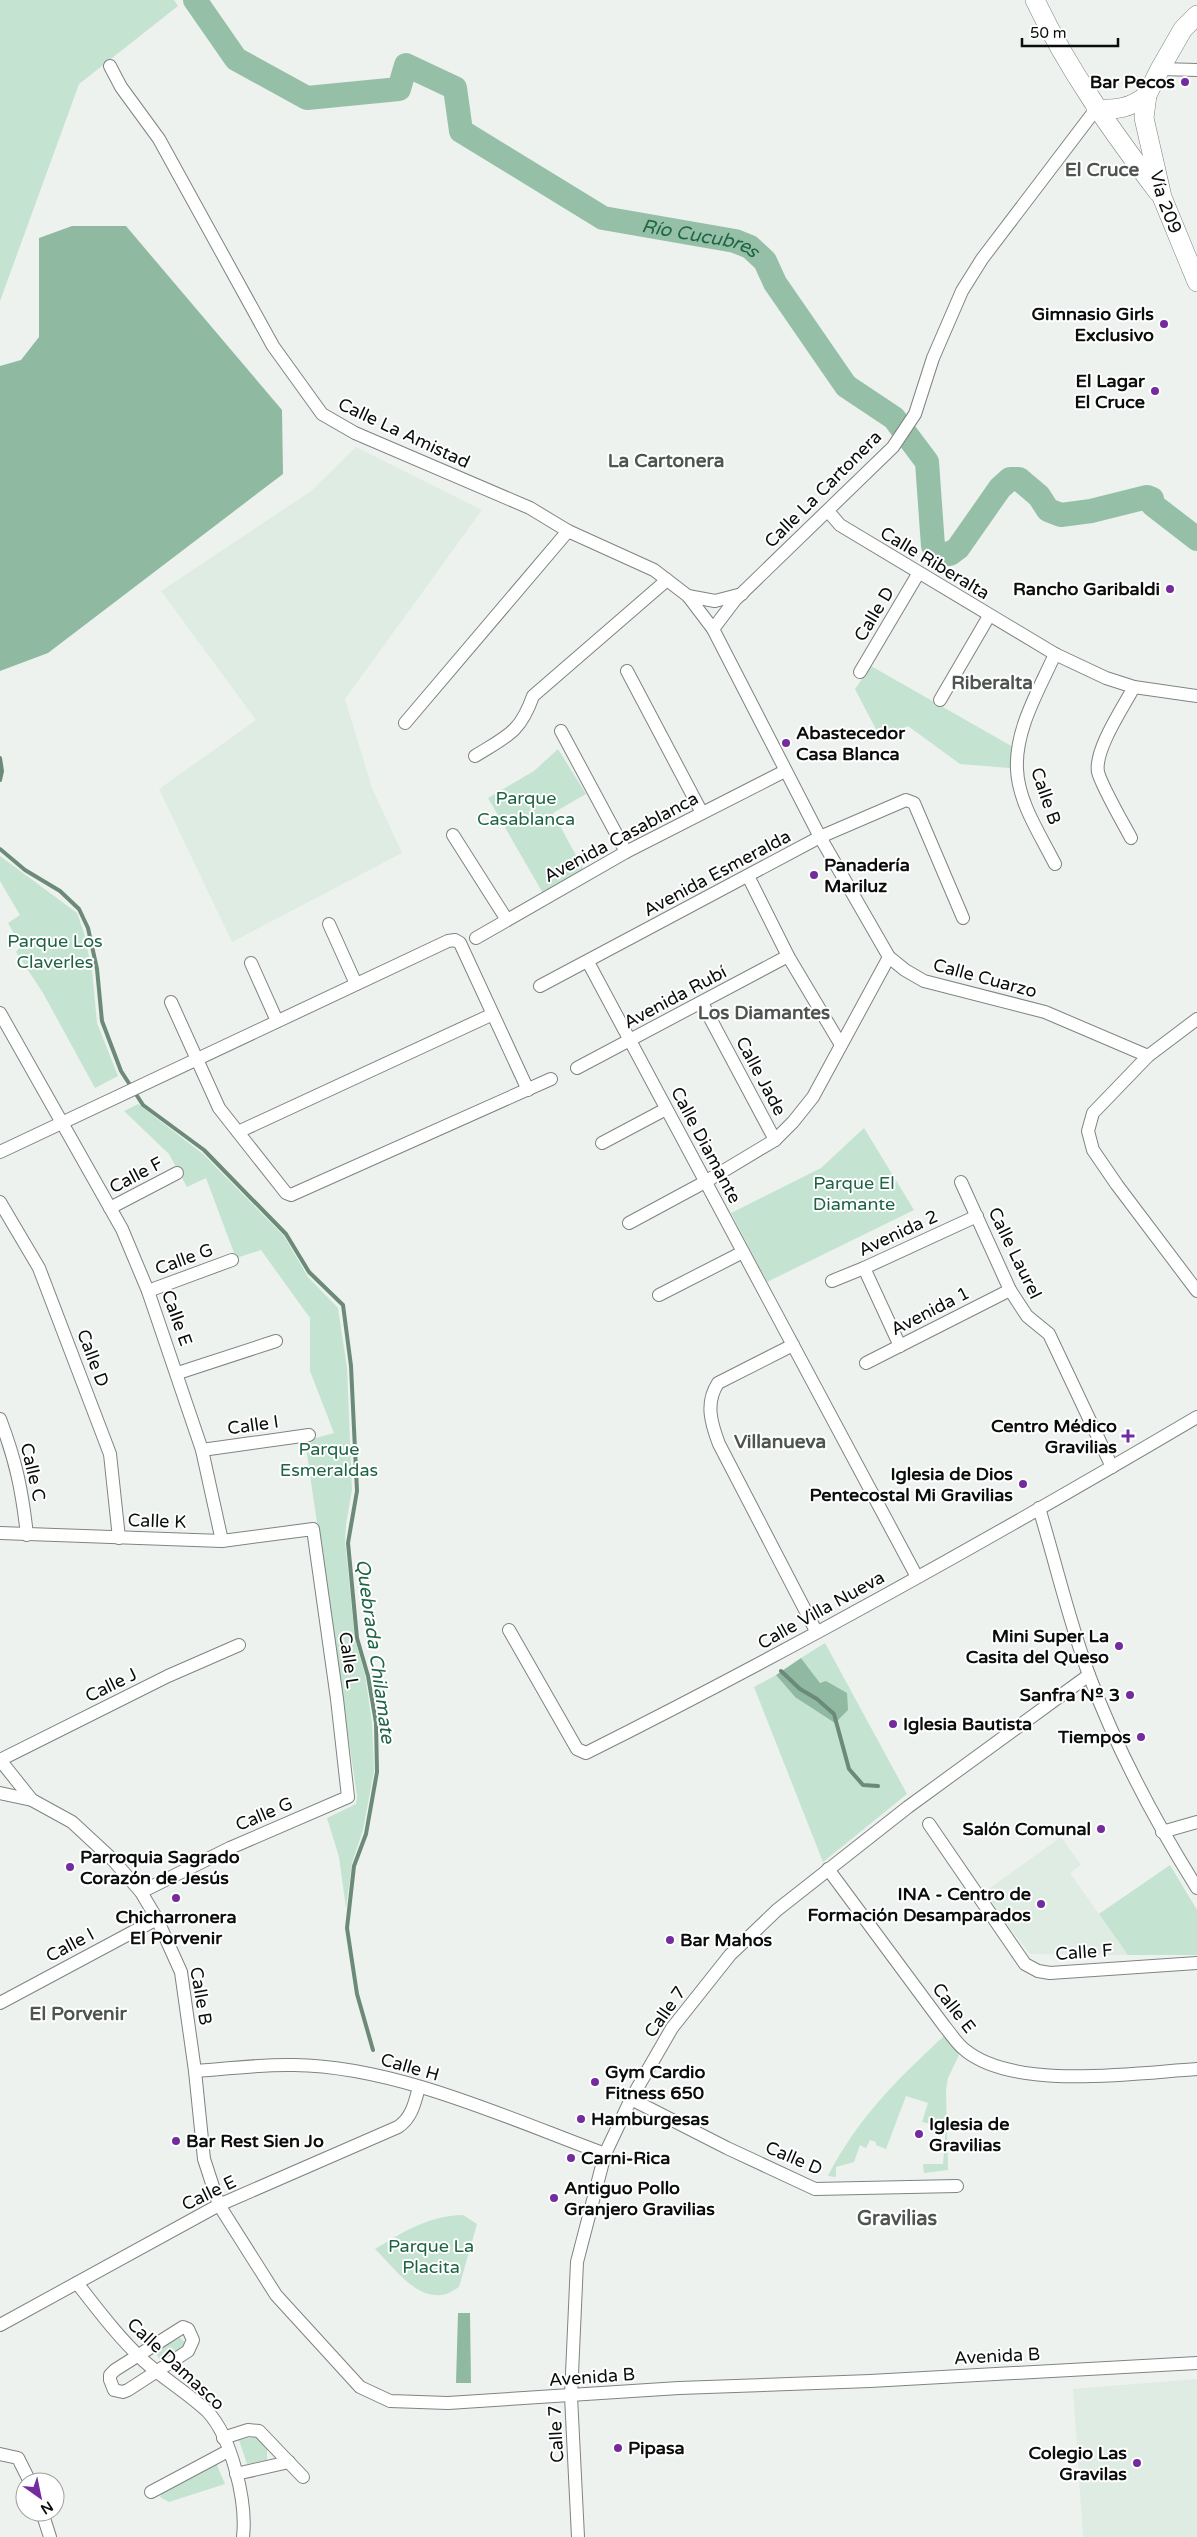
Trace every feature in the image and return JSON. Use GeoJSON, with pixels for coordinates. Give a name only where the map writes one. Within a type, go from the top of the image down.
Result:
{"type":"FeatureCollection","features":[{"type":"Feature","properties":{"kind":"main road"},"geometry":{"type":"LineString","coordinates":[[1035,0],[1047,25],[1096,109],[1162,197]]}},
{"type":"Feature","properties":{"kind":"main road","name":"Vía 209"},"geometry":{"type":"LineString","coordinates":[[1197,16],[1183,29],[1160,69],[1147,95],[1144,118],[1162,197],[1197,282]]}},
{"type":"Feature","properties":{"kind":"main road"},"geometry":{"type":"LineString","coordinates":[[1096,109],[1123,108],[1136,104],[1147,95]]}},
{"type":"Feature","properties":{"kind":"main road"},"geometry":{"type":"LineString","coordinates":[[1096,109],[1106,116],[1118,120],[1132,121],[1144,118]]}},
{"type":"Feature","properties":{"kind":"street","name":"Calle La Amistad"},"geometry":{"type":"LineString","coordinates":[[110,66],[121,87],[159,139],[273,346],[322,414],[355,433],[530,508],[568,531],[646,565],[688,596],[713,629],[785,771]]}},
{"type":"Feature","properties":{"kind":"street"},"geometry":{"type":"LineString","coordinates":[[1160,69],[1197,70]]}},
{"type":"Feature","properties":{"kind":"street","name":"Calle La Cartonera"},"geometry":{"type":"LineString","coordinates":[[713,629],[742,594],[893,447],[916,414],[936,349],[962,291],[982,259],[1096,109]]}},
{"type":"Feature","properties":{"kind":"street","name":"Calle Riberalta"},"geometry":{"type":"LineString","coordinates":[[828,511],[840,525],[918,574],[1055,654],[1106,678],[1134,687],[1197,696]]}},
{"type":"Feature","properties":{"kind":"street"},"geometry":{"type":"LineString","coordinates":[[405,722],[568,531]]}},
{"type":"Feature","properties":{"kind":"street","name":"Calle D"},"geometry":{"type":"LineString","coordinates":[[860,672],[918,574]]}},
{"type":"Feature","properties":{"kind":"street"},"geometry":{"type":"LineString","coordinates":[[475,756],[515,730],[525,718],[533,696],[667,580]]}},
{"type":"Feature","properties":{"kind":"street"},"geometry":{"type":"LineString","coordinates":[[688,596],[715,600],[742,594]]}},
{"type":"Feature","properties":{"kind":"street"},"geometry":{"type":"LineString","coordinates":[[940,700],[989,616]]}},
{"type":"Feature","properties":{"kind":"street","name":"Calle B"},"geometry":{"type":"LineString","coordinates":[[1055,654],[1025,721],[1018,747],[1016,770],[1028,811],[1055,864]]}},
{"type":"Feature","properties":{"kind":"street"},"geometry":{"type":"LineString","coordinates":[[627,671],[702,813]]}},
{"type":"Feature","properties":{"kind":"street"},"geometry":{"type":"LineString","coordinates":[[1131,838],[1098,772],[1102,749],[1134,687]]}},
{"type":"Feature","properties":{"kind":"street"},"geometry":{"type":"LineString","coordinates":[[561,731],[626,852]]}},
{"type":"Feature","properties":{"kind":"street","name":"Avenida Casablanca"},"geometry":{"type":"LineString","coordinates":[[476,938],[626,852],[785,771]]}},
{"type":"Feature","properties":{"kind":"street","name":"Calle Cuarzo"},"geometry":{"type":"LineString","coordinates":[[785,771],[820,837],[889,957],[905,970],[924,981],[1045,1012],[1148,1056]]}},
{"type":"Feature","properties":{"kind":"street","name":"Avenida Esmeralda"},"geometry":{"type":"LineString","coordinates":[[540,986],[820,837],[906,800],[914,803],[964,918]]}},
{"type":"Feature","properties":{"kind":"street"},"geometry":{"type":"LineString","coordinates":[[454,835],[507,920]]}},
{"type":"Feature","properties":{"kind":"street"},"geometry":{"type":"LineString","coordinates":[[748,876],[788,956],[841,1045]]}},
{"type":"Feature","properties":{"kind":"street"},"geometry":{"type":"LineString","coordinates":[[328,924],[356,984]]}},
{"type":"Feature","properties":{"kind":"street"},"geometry":{"type":"LineString","coordinates":[[0,1152],[60,1122],[197,1060],[448,941],[455,940],[460,944],[528,1090]]}},
{"type":"Feature","properties":{"kind":"street","name":"Avenida Rubí"},"geometry":{"type":"LineString","coordinates":[[577,1068],[788,956]]}},
{"type":"Feature","properties":{"kind":"street"},"geometry":{"type":"LineString","coordinates":[[629,1224],[775,1140],[793,1122],[813,1096],[889,957]]}},
{"type":"Feature","properties":{"kind":"street","name":"Calle Diamante"},"geometry":{"type":"LineString","coordinates":[[588,962],[917,1577]]}},
{"type":"Feature","properties":{"kind":"street"},"geometry":{"type":"LineString","coordinates":[[251,963],[277,1021]]}},
{"type":"Feature","properties":{"kind":"street"},"geometry":{"type":"LineString","coordinates":[[171,1002],[219,1108],[286,1193],[291,1195],[551,1079]]}},
{"type":"Feature","properties":{"kind":"street","name":"Calle Jade"},"geometry":{"type":"LineString","coordinates":[[702,1003],[775,1140]]}},
{"type":"Feature","properties":{"kind":"street","name":"Calle E"},"geometry":{"type":"LineString","coordinates":[[0,1013],[122,1229],[148,1291],[178,1373],[202,1450],[222,1541]]}},
{"type":"Feature","properties":{"kind":"street"},"geometry":{"type":"LineString","coordinates":[[238,1132],[492,1015]]}},
{"type":"Feature","properties":{"kind":"street"},"geometry":{"type":"LineString","coordinates":[[1197,1019],[1148,1056],[1093,1113],[1088,1130],[1093,1150],[1107,1171],[1197,1292]]}},
{"type":"Feature","properties":{"kind":"street"},"geometry":{"type":"LineString","coordinates":[[602,1143],[666,1109]]}},
{"type":"Feature","properties":{"kind":"street","name":"Calle F"},"geometry":{"type":"LineString","coordinates":[[110,1208],[177,1173]]}},
{"type":"Feature","properties":{"kind":"street","name":"Calle Laurel"},"geometry":{"type":"LineString","coordinates":[[961,1182],[1010,1290],[1027,1316],[1049,1334],[1112,1467]]}},
{"type":"Feature","properties":{"kind":"street","name":"Calle D"},"geometry":{"type":"LineString","coordinates":[[0,1202],[39,1268],[72,1350],[110,1454],[119,1538]]}},
{"type":"Feature","properties":{"kind":"street","name":"Avenida 2"},"geometry":{"type":"LineString","coordinates":[[832,1281],[978,1216]]}},
{"type":"Feature","properties":{"kind":"street"},"geometry":{"type":"LineString","coordinates":[[659,1295],[743,1252]]}},
{"type":"Feature","properties":{"kind":"street","name":"Calle G"},"geometry":{"type":"LineString","coordinates":[[148,1291],[232,1260]]}},
{"type":"Feature","properties":{"kind":"street"},"geometry":{"type":"LineString","coordinates":[[864,1268],[900,1346]]}},
{"type":"Feature","properties":{"kind":"street","name":"Avenida 1"},"geometry":{"type":"LineString","coordinates":[[866,1363],[1010,1290]]}},
{"type":"Feature","properties":{"kind":"street"},"geometry":{"type":"LineString","coordinates":[[178,1373],[276,1341]]}},
{"type":"Feature","properties":{"kind":"street"},"geometry":{"type":"LineString","coordinates":[[793,1344],[718,1383],[710,1403],[710,1413],[719,1444],[816,1631]]}},
{"type":"Feature","properties":{"kind":"street","name":"Calle Villa Nueva"},"geometry":{"type":"LineString","coordinates":[[509,1630],[577,1749],[586,1753],[704,1694],[917,1577],[1197,1417]]}},
{"type":"Feature","properties":{"kind":"street","name":"Calle C"},"geometry":{"type":"LineString","coordinates":[[0,1419],[12,1449],[22,1489],[27,1535]]}},
{"type":"Feature","properties":{"kind":"street","name":"Calle I"},"geometry":{"type":"LineString","coordinates":[[202,1450],[309,1435]]}},
{"type":"Feature","properties":{"kind":"street"},"geometry":{"type":"LineString","coordinates":[[1039,1508],[1089,1675],[1132,1775],[1162,1832],[1197,1888]]}},
{"type":"Feature","properties":{"kind":"street","name":"Calle K"},"geometry":{"type":"LineString","coordinates":[[0,1533],[222,1541],[313,1529]]}},
{"type":"Feature","properties":{"kind":"street","name":"Calle L"},"geometry":{"type":"LineString","coordinates":[[313,1529],[337,1699],[348,1797]]}},
{"type":"Feature","properties":{"kind":"street","name":"Calle J"},"geometry":{"type":"LineString","coordinates":[[0,1760],[168,1676],[239,1645]]}},
{"type":"Feature","properties":{"kind":"street","name":"Calle 7"},"geometry":{"type":"LineString","coordinates":[[578,2537],[571,2396],[577,2262],[605,2154],[631,2099],[672,2028],[730,1955],[777,1910],[908,1807],[1089,1675]]}},
{"type":"Feature","properties":{"kind":"street","name":"Calle B"},"geometry":{"type":"LineString","coordinates":[[0,1760],[32,1800],[72,1822],[113,1860],[141,1892],[157,1919],[181,1972],[196,2071]]}},
{"type":"Feature","properties":{"kind":"street"},"geometry":{"type":"LineString","coordinates":[[0,1793],[32,1800]]}},
{"type":"Feature","properties":{"kind":"street","name":"Calle G"},"geometry":{"type":"LineString","coordinates":[[141,1892],[230,1848],[348,1797]]}},
{"type":"Feature","properties":{"kind":"street"},"geometry":{"type":"LineString","coordinates":[[1162,1832],[1197,1822]]}},
{"type":"Feature","properties":{"kind":"street","name":"Calle F"},"geometry":{"type":"LineString","coordinates":[[929,1824],[1025,1964],[1038,1971],[1050,1973],[1197,1963]]}},
{"type":"Feature","properties":{"kind":"street","name":"Calle E"},"geometry":{"type":"LineString","coordinates":[[828,1869],[945,2027],[965,2050],[982,2060],[1000,2069],[1052,2076],[1197,2069]]}},
{"type":"Feature","properties":{"kind":"street","name":"Calle I"},"geometry":{"type":"LineString","coordinates":[[0,2003],[157,1919]]}},
{"type":"Feature","properties":{"kind":"street","name":"Calle H"},"geometry":{"type":"LineString","coordinates":[[196,2071],[295,2065],[357,2071],[419,2087],[605,2154]]}},
{"type":"Feature","properties":{"kind":"street","name":"Avenida B"},"geometry":{"type":"LineString","coordinates":[[196,2071],[204,2159],[219,2205],[276,2295],[360,2387],[390,2401],[423,2404],[679,2388],[870,2381],[1197,2362]]}},
{"type":"Feature","properties":{"kind":"street","name":"Calle E"},"geometry":{"type":"LineString","coordinates":[[0,2325],[219,2205],[398,2127],[405,2122],[412,2111],[419,2087]]}},
{"type":"Feature","properties":{"kind":"street","name":"Calle D"},"geometry":{"type":"LineString","coordinates":[[631,2099],[727,2148],[815,2189],[957,2186]]}},
{"type":"Feature","properties":{"kind":"street","name":"Calle Damasco"},"geometry":{"type":"LineString","coordinates":[[77,2283],[105,2320],[137,2354],[156,2372],[207,2411],[223,2438],[236,2474],[244,2514],[243,2537]]}},
{"type":"Feature","properties":{"kind":"street"},"geometry":{"type":"LineString","coordinates":[[183,2327],[188,2329],[193,2340],[192,2346],[156,2372],[123,2392],[114,2390],[110,2380],[110,2375],[137,2354],[177,2329],[183,2327]]}},
{"type":"Feature","properties":{"kind":"street"},"geometry":{"type":"LineString","coordinates":[[223,2438],[248,2430],[259,2431],[303,2477]]}},
{"type":"Feature","properties":{"kind":"street"},"geometry":{"type":"LineString","coordinates":[[151,2492],[228,2451]]}},
{"type":"Feature","properties":{"kind":"street"},"geometry":{"type":"LineString","coordinates":[[0,2454],[18,2458],[25,2472]]}},
{"type":"Feature","properties":{"kind":"street"},"geometry":{"type":"LineString","coordinates":[[236,2474],[288,2462]]}},
{"type":"Feature","properties":{"kind":"street"},"geometry":{"type":"LineString","coordinates":[[45,2522],[50,2537]]}},
{"type":"Feature","properties":{"kind":"shaded area"},"geometry":{"type":"Polygon","coordinates":[[[356,447],[482,510],[345,699],[372,788],[402,853],[232,942],[159,789],[256,720],[161,591],[311,491],[356,447]]]}},
{"type":"Feature","properties":{"kind":"shaded area","name":"INA - Centro de Formación Desamparados"},"geometry":{"type":"Polygon","coordinates":[[[1061,1837],[1081,1865],[1070,1873],[1128,1955],[1030,1954],[983,1893],[1061,1837]]]}},
{"type":"Feature","properties":{"kind":"shaded area","name":"Colegio Las Gravilas"},"geometry":{"type":"Polygon","coordinates":[[[1197,2379],[1197,2537],[1083,2537],[1073,2389],[1197,2379]]]}},
{"type":"Feature","properties":{"kind":"green space"},"geometry":{"type":"Polygon","coordinates":[[[0,0],[174,0],[178,6],[79,84],[0,301],[0,0]]]}},
{"type":"Feature","properties":{"kind":"green space"},"geometry":{"type":"Polygon","coordinates":[[[72,226],[126,226],[282,410],[283,474],[48,653],[0,671],[0,366],[21,360],[39,337],[39,238],[72,226]]]}},
{"type":"Feature","properties":{"kind":"green space"},"geometry":{"type":"Polygon","coordinates":[[[871,666],[1013,747],[1010,768],[960,764],[908,726],[881,739],[855,689],[871,666]]]}},
{"type":"Feature","properties":{"kind":"green space","name":"Parque Casablanca"},"geometry":{"type":"Polygon","coordinates":[[[558,749],[586,794],[553,813],[585,872],[544,895],[488,798],[534,771],[558,749]]]}},
{"type":"Feature","properties":{"kind":"green space","name":"Parque Los Claverles"},"geometry":{"type":"Polygon","coordinates":[[[0,856],[77,913],[84,933],[92,970],[97,1023],[118,1076],[95,1088],[43,993],[16,952],[21,946],[8,923],[20,915],[0,881],[0,856]]]}},
{"type":"Feature","properties":{"kind":"green space","name":"Parque Esmeraldas"},"geometry":{"type":"Polygon","coordinates":[[[138,1104],[203,1154],[284,1236],[308,1277],[338,1308],[347,1368],[352,1490],[345,1542],[355,1639],[365,1675],[372,1723],[374,1771],[363,1830],[352,1863],[346,1908],[339,1857],[327,1818],[356,1804],[357,1796],[305,1441],[334,1433],[310,1371],[310,1318],[261,1250],[236,1258],[206,1178],[187,1187],[169,1154],[124,1111],[138,1104]]]}},
{"type":"Feature","properties":{"kind":"green space","name":"Parque El Diamante"},"geometry":{"type":"Polygon","coordinates":[[[864,1128],[914,1210],[767,1282],[731,1213],[821,1168],[864,1128]]]}},
{"type":"Feature","properties":{"kind":"green space"},"geometry":{"type":"Polygon","coordinates":[[[825,1643],[907,1794],[823,1862],[754,1687],[776,1675],[795,1697],[820,1683],[801,1658],[825,1643]]]}},
{"type":"Feature","properties":{"kind":"green space"},"geometry":{"type":"Polygon","coordinates":[[[801,1658],[820,1683],[826,1681],[847,1693],[848,1710],[835,1723],[795,1697],[776,1675],[801,1658]]]}},
{"type":"Feature","properties":{"kind":"green space"},"geometry":{"type":"Polygon","coordinates":[[[1170,1865],[1197,1910],[1197,1955],[1128,1955],[1099,1914],[1170,1865]]]}},
{"type":"Feature","properties":{"kind":"green space"},"geometry":{"type":"Polygon","coordinates":[[[944,2036],[959,2055],[948,2078],[946,2090],[948,2170],[924,2173],[923,2164],[943,2164],[946,2127],[922,2122],[928,2103],[906,2096],[886,2149],[870,2140],[866,2148],[860,2145],[854,2162],[836,2167],[836,2177],[828,2176],[852,2135],[880,2100],[944,2036]]]}},
{"type":"Feature","properties":{"kind":"green space","name":"Parque La Placita"},"geometry":{"type":"Polygon","coordinates":[[[463,2215],[477,2224],[459,2287],[448,2293],[431,2295],[413,2286],[375,2249],[428,2221],[463,2215]]]}},
{"type":"Feature","properties":{"kind":"green space"},"geometry":{"type":"Polygon","coordinates":[[[458,2313],[470,2313],[471,2383],[456,2383],[458,2313]]]}},
{"type":"Feature","properties":{"kind":"green space"},"geometry":{"type":"Polygon","coordinates":[[[180,2338],[185,2342],[184,2346],[161,2361],[154,2351],[180,2338]]]}},
{"type":"Feature","properties":{"kind":"green space"},"geometry":{"type":"Polygon","coordinates":[[[256,2437],[267,2445],[267,2460],[247,2464],[239,2440],[256,2437]]]}},
{"type":"Feature","properties":{"kind":"green space"},"geometry":{"type":"Polygon","coordinates":[[[216,2463],[225,2484],[169,2502],[160,2497],[164,2489],[216,2463]]]}},
{"type":"Feature","properties":{"kind":"waterway","name":"Río Cucubres"},"geometry":{"type":"LineString","coordinates":[[195,0],[236,59],[307,98],[399,89],[406,65],[455,88],[461,131],[603,218],[735,241],[750,247],[765,261],[775,283],[846,386],[894,418],[927,462],[933,546],[938,553],[950,554],[958,548],[1000,488],[1010,479],[1019,479],[1039,496],[1048,510],[1061,515],[1091,511],[1147,497],[1152,499],[1153,505],[1197,539]]}},
{"type":"Feature","properties":{"kind":"waterway","name":"Quebrada Chilamate"},"geometry":{"type":"LineString","coordinates":[[0,758],[2,771],[0,780]]}},
{"type":"Feature","properties":{"kind":"waterway","name":"Quebrada Chilamate"},"geometry":{"type":"LineString","coordinates":[[0,849],[25,870],[60,891],[79,909],[88,928],[97,969],[102,1021],[121,1071],[143,1105],[204,1150],[286,1234],[309,1272],[343,1305],[351,1366],[357,1491],[348,1543],[357,1638],[368,1676],[376,1723],[377,1772],[366,1834],[354,1866],[347,1928],[357,1994],[373,2050]]}},
{"type":"Feature","properties":{"kind":"waterway"},"geometry":{"type":"LineString","coordinates":[[781,1671],[800,1689],[817,1699],[834,1714],[849,1769],[863,1785],[878,1786]]}},
{"type":"Feature","properties":{"kind":"place","name":"Bar Pecos"},"geometry":{"type":"Point","coordinates":[1185,82]}},
{"type":"Feature","properties":{"kind":"place","name":"Gimnasio Girls Exclusivo"},"geometry":{"type":"Point","coordinates":[1164,324]}},
{"type":"Feature","properties":{"kind":"place","name":"El Lagar El Cruce"},"geometry":{"type":"Point","coordinates":[1155,391]}},
{"type":"Feature","properties":{"kind":"place","name":"Rancho Garibaldi"},"geometry":{"type":"Point","coordinates":[1170,589]}},
{"type":"Feature","properties":{"kind":"place","name":"Abastecedor Casa Blanca"},"geometry":{"type":"Point","coordinates":[786,743]}},
{"type":"Feature","properties":{"kind":"place","name":"Panadería Mariluz"},"geometry":{"type":"Point","coordinates":[814,875]}},
{"type":"Feature","properties":{"kind":"place","name":"Centro Médico Gravilias"},"geometry":{"type":"Point","coordinates":[1128,1436]}},
{"type":"Feature","properties":{"kind":"place","name":"Iglesia de Dios Pentecostal Mi Gravilias"},"geometry":{"type":"Point","coordinates":[1023,1484]}},
{"type":"Feature","properties":{"kind":"place","name":"Mini Super La Casita del Queso"},"geometry":{"type":"Point","coordinates":[1119,1646]}},
{"type":"Feature","properties":{"kind":"place","name":"Sanfra Nº 3"},"geometry":{"type":"Point","coordinates":[1130,1695]}},
{"type":"Feature","properties":{"kind":"place","name":"Iglesia Bautista"},"geometry":{"type":"Point","coordinates":[893,1724]}},
{"type":"Feature","properties":{"kind":"place","name":"Tiempos"},"geometry":{"type":"Point","coordinates":[1141,1737]}},
{"type":"Feature","properties":{"kind":"place","name":"Salón Comunal"},"geometry":{"type":"Point","coordinates":[1101,1829]}},
{"type":"Feature","properties":{"kind":"place","name":"Parroquia Sagrado Corazón de Jesús"},"geometry":{"type":"Point","coordinates":[70,1867]}},
{"type":"Feature","properties":{"kind":"place","name":"Chicharronera El Porvenir"},"geometry":{"type":"Point","coordinates":[176,1898]}},
{"type":"Feature","properties":{"kind":"place","name":"INA - Centro de Formación Desamparados"},"geometry":{"type":"Point","coordinates":[1041,1904]}},
{"type":"Feature","properties":{"kind":"place","name":"Bar Mahos"},"geometry":{"type":"Point","coordinates":[670,1940]}},
{"type":"Feature","properties":{"kind":"place","name":"Gym Cardio Fitness 650"},"geometry":{"type":"Point","coordinates":[595,2082]}},
{"type":"Feature","properties":{"kind":"place","name":"Hamburgesas"},"geometry":{"type":"Point","coordinates":[581,2119]}},
{"type":"Feature","properties":{"kind":"place","name":"Iglesia de Gravilias"},"geometry":{"type":"Point","coordinates":[919,2134]}},
{"type":"Feature","properties":{"kind":"place","name":"Bar Rest Sien Jo"},"geometry":{"type":"Point","coordinates":[176,2141]}},
{"type":"Feature","properties":{"kind":"place","name":"Carni-Rica"},"geometry":{"type":"Point","coordinates":[571,2158]}},
{"type":"Feature","properties":{"kind":"place","name":"Antiguo Pollo Granjero Gravilias"},"geometry":{"type":"Point","coordinates":[554,2198]}},
{"type":"Feature","properties":{"kind":"place","name":"Pipasa"},"geometry":{"type":"Point","coordinates":[618,2448]}},
{"type":"Feature","properties":{"kind":"place","name":"Colegio Las Gravilas"},"geometry":{"type":"Point","coordinates":[1137,2463]}},
{"type":"Feature","properties":{"kind":"district","name":"El Cruce"},"geometry":{"type":"Point","coordinates":[1102,169]}},
{"type":"Feature","properties":{"kind":"district","name":"La Cartonera"},"geometry":{"type":"Point","coordinates":[666,460]}},
{"type":"Feature","properties":{"kind":"district","name":"Riberalta"},"geometry":{"type":"Point","coordinates":[992,682]}},
{"type":"Feature","properties":{"kind":"district","name":"Los Diamantes"},"geometry":{"type":"Point","coordinates":[764,1012]}},
{"type":"Feature","properties":{"kind":"district","name":"Villanueva"},"geometry":{"type":"Point","coordinates":[780,1441]}},
{"type":"Feature","properties":{"kind":"district","name":"El Porvenir"},"geometry":{"type":"Point","coordinates":[78,2013]}},
{"type":"Feature","properties":{"kind":"district","name":"Gravilias"},"geometry":{"type":"Point","coordinates":[897,2218]}}]}
